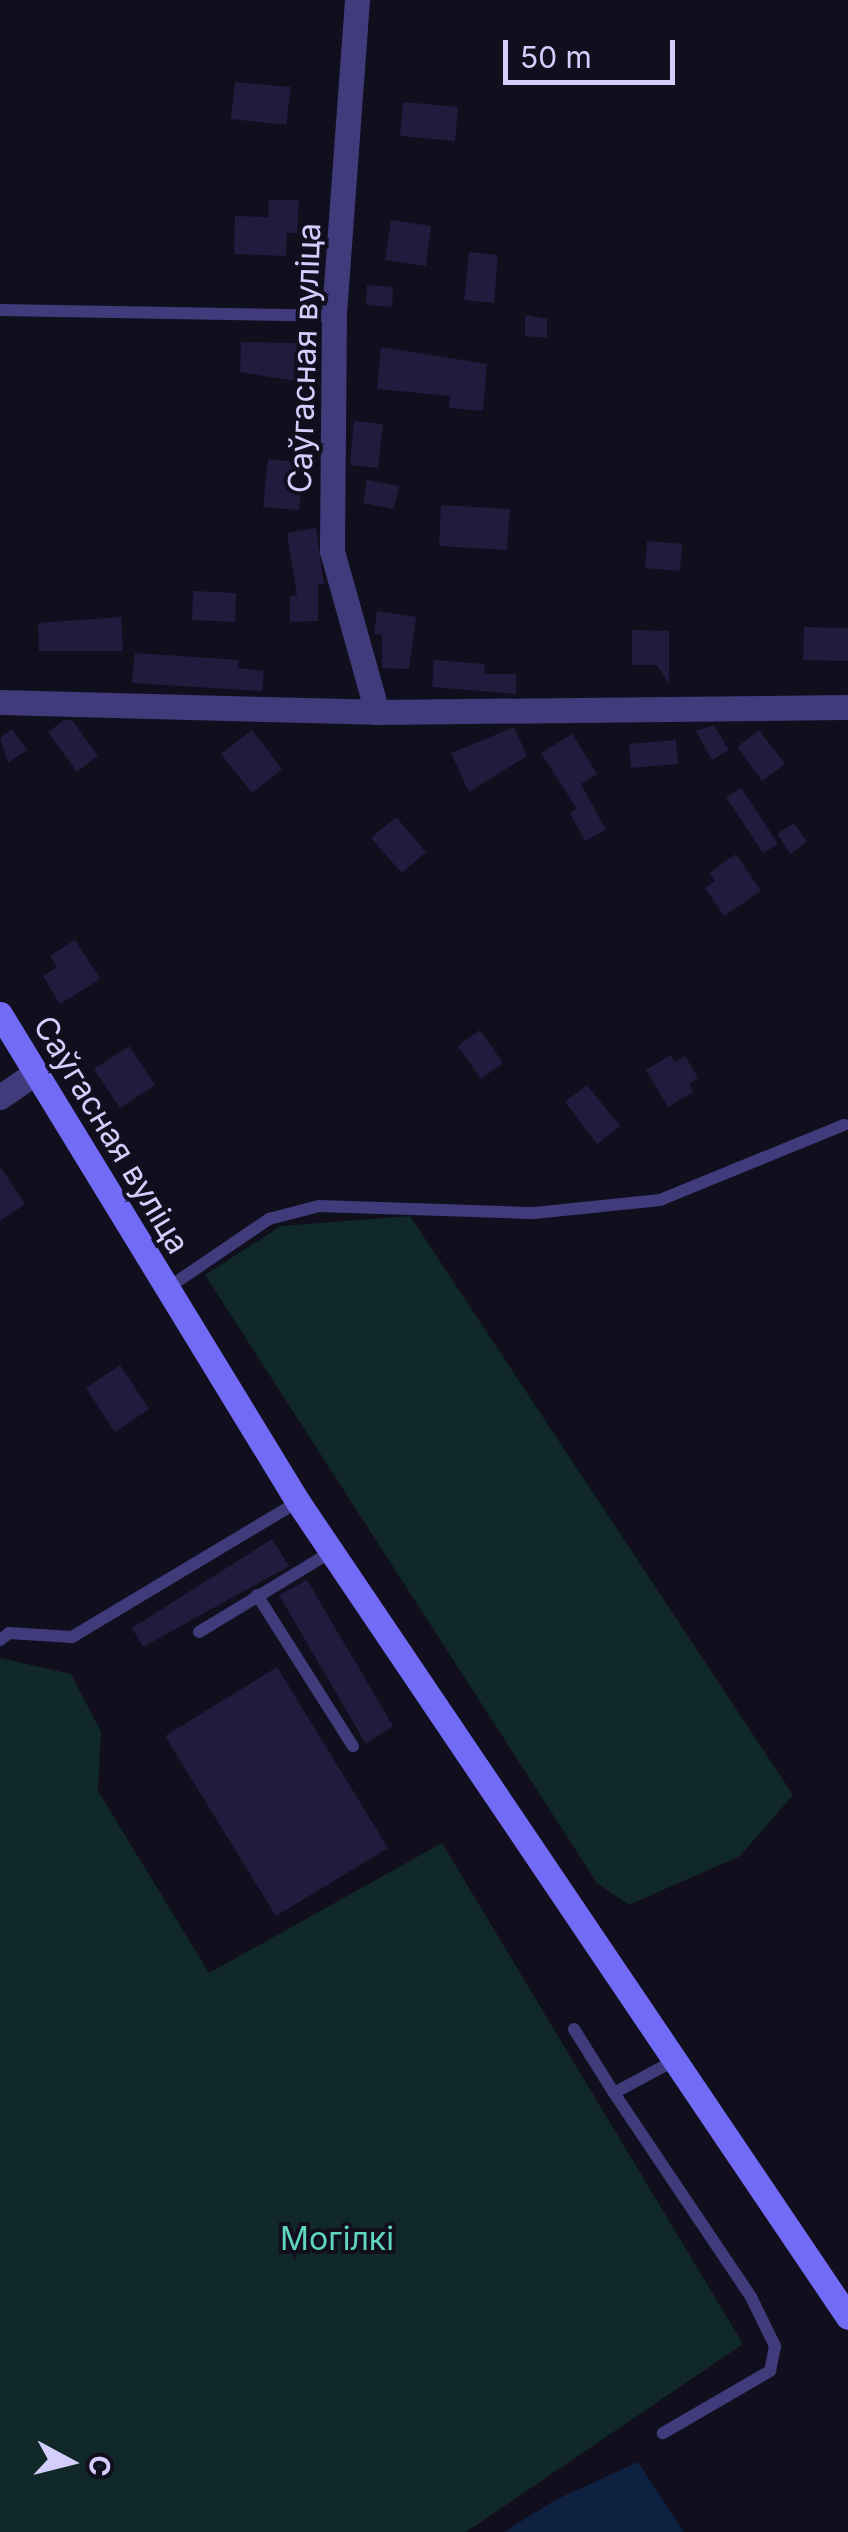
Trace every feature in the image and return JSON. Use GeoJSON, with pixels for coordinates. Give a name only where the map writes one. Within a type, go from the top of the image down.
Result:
{"type":"FeatureCollection","features":[{"type":"Feature","properties":{"kind":"main road","name":"Саўгасная вуліца"},"geometry":{"type":"LineString","coordinates":[[0,1014],[298,1502],[848,2317]]}},
{"type":"Feature","properties":{"kind":"street","name":"Саўгасная вуліца"},"geometry":{"type":"LineString","coordinates":[[357,0],[334,316],[332,551],[377,712]]}},
{"type":"Feature","properties":{"kind":"street"},"geometry":{"type":"LineString","coordinates":[[0,702],[377,712],[848,707]]}},
{"type":"Feature","properties":{"kind":"street"},"geometry":{"type":"LineString","coordinates":[[0,1097],[35,1073]]}},
{"type":"Feature","properties":{"kind":"lane"},"geometry":{"type":"LineString","coordinates":[[0,310],[334,316]]}},
{"type":"Feature","properties":{"kind":"lane"},"geometry":{"type":"LineString","coordinates":[[166,1289],[268,1219],[319,1206],[534,1213],[660,1200],[844,1125]]}},
{"type":"Feature","properties":{"kind":"lane"},"geometry":{"type":"LineString","coordinates":[[0,1640],[10,1633],[72,1637],[298,1502]]}},
{"type":"Feature","properties":{"kind":"lane"},"geometry":{"type":"LineString","coordinates":[[199,1632],[331,1552]]}},
{"type":"Feature","properties":{"kind":"lane"},"geometry":{"type":"LineString","coordinates":[[258,1596],[353,1746]]}},
{"type":"Feature","properties":{"kind":"lane"},"geometry":{"type":"LineString","coordinates":[[574,2029],[751,2296],[775,2346],[770,2371],[663,2433]]}},
{"type":"Feature","properties":{"kind":"lane"},"geometry":{"type":"LineString","coordinates":[[614,2093],[675,2060]]}},
{"type":"Feature","properties":{"kind":"green space"},"geometry":{"type":"Polygon","coordinates":[[[410,1216],[793,1795],[740,1856],[629,1905],[597,1883],[205,1275],[281,1226],[410,1216]]]}},
{"type":"Feature","properties":{"kind":"green space","name":"Могілкі"},"geometry":{"type":"Polygon","coordinates":[[[0,1658],[71,1674],[101,1732],[98,1791],[209,1973],[442,1843],[743,2344],[466,2532],[0,2532],[0,1658]]]}},
{"type":"Feature","properties":{"kind":"water"},"geometry":{"type":"Polygon","coordinates":[[[638,2462],[684,2532],[504,2532],[555,2500],[638,2462]]]}},
{"type":"Feature","properties":{"kind":"building"},"geometry":{"type":"Polygon","coordinates":[[[235,82],[291,87],[286,125],[231,119],[235,82]]]}},
{"type":"Feature","properties":{"kind":"building"},"geometry":{"type":"Polygon","coordinates":[[[403,102],[458,107],[455,141],[400,136],[403,102]]]}},
{"type":"Feature","properties":{"kind":"building"},"geometry":{"type":"Polygon","coordinates":[[[269,200],[299,200],[297,233],[287,233],[286,256],[234,254],[235,216],[268,217],[269,200]]]}},
{"type":"Feature","properties":{"kind":"building"},"geometry":{"type":"Polygon","coordinates":[[[391,220],[431,226],[426,266],[385,260],[391,220]]]}},
{"type":"Feature","properties":{"kind":"building"},"geometry":{"type":"Polygon","coordinates":[[[469,252],[498,255],[494,303],[464,300],[469,252]]]}},
{"type":"Feature","properties":{"kind":"building"},"geometry":{"type":"Polygon","coordinates":[[[367,285],[393,287],[392,307],[366,305],[367,285]]]}},
{"type":"Feature","properties":{"kind":"building"},"geometry":{"type":"Polygon","coordinates":[[[525,315],[547,319],[547,338],[525,336],[525,315]]]}},
{"type":"Feature","properties":{"kind":"building"},"geometry":{"type":"Polygon","coordinates":[[[241,342],[297,343],[296,381],[240,372],[241,342]]]}},
{"type":"Feature","properties":{"kind":"building"},"geometry":{"type":"Polygon","coordinates":[[[381,347],[487,364],[483,411],[449,408],[450,396],[377,389],[381,347]]]}},
{"type":"Feature","properties":{"kind":"building"},"geometry":{"type":"Polygon","coordinates":[[[354,421],[383,424],[378,468],[350,465],[354,421]]]}},
{"type":"Feature","properties":{"kind":"building"},"geometry":{"type":"Polygon","coordinates":[[[268,459],[294,462],[291,491],[301,491],[299,510],[263,507],[268,459]]]}},
{"type":"Feature","properties":{"kind":"building"},"geometry":{"type":"Polygon","coordinates":[[[367,480],[399,486],[394,509],[363,503],[367,480]]]}},
{"type":"Feature","properties":{"kind":"building"},"geometry":{"type":"Polygon","coordinates":[[[441,505],[510,509],[507,550],[439,546],[441,505]]]}},
{"type":"Feature","properties":{"kind":"building"},"geometry":{"type":"Polygon","coordinates":[[[316,528],[324,584],[318,585],[318,621],[290,622],[290,596],[297,596],[287,533],[316,528]]]}},
{"type":"Feature","properties":{"kind":"building"},"geometry":{"type":"Polygon","coordinates":[[[647,541],[682,544],[680,571],[645,568],[647,541]]]}},
{"type":"Feature","properties":{"kind":"building"},"geometry":{"type":"Polygon","coordinates":[[[193,591],[236,593],[235,622],[192,620],[193,591]]]}},
{"type":"Feature","properties":{"kind":"building"},"geometry":{"type":"Polygon","coordinates":[[[377,611],[416,617],[409,669],[382,668],[382,635],[374,634],[377,611]]]}},
{"type":"Feature","properties":{"kind":"building"},"geometry":{"type":"Polygon","coordinates":[[[121,617],[123,651],[39,651],[38,623],[121,617]]]}},
{"type":"Feature","properties":{"kind":"building"},"geometry":{"type":"Polygon","coordinates":[[[804,627],[848,628],[848,661],[803,660],[804,627]]]}},
{"type":"Feature","properties":{"kind":"building"},"geometry":{"type":"Polygon","coordinates":[[[632,630],[669,631],[669,685],[657,665],[632,665],[632,630]]]}},
{"type":"Feature","properties":{"kind":"building"},"geometry":{"type":"Polygon","coordinates":[[[135,653],[239,660],[238,668],[264,671],[262,691],[132,683],[135,653]]]}},
{"type":"Feature","properties":{"kind":"building"},"geometry":{"type":"Polygon","coordinates":[[[434,660],[485,664],[484,674],[516,674],[516,694],[432,687],[434,660]]]}},
{"type":"Feature","properties":{"kind":"building"},"geometry":{"type":"Polygon","coordinates":[[[64,720],[72,720],[98,756],[77,772],[48,732],[64,720]]]}},
{"type":"Feature","properties":{"kind":"building"},"geometry":{"type":"Polygon","coordinates":[[[714,725],[729,750],[712,760],[696,731],[714,725]]]}},
{"type":"Feature","properties":{"kind":"building"},"geometry":{"type":"Polygon","coordinates":[[[514,727],[527,756],[469,792],[451,753],[514,727]]]}},
{"type":"Feature","properties":{"kind":"building"},"geometry":{"type":"Polygon","coordinates":[[[12,729],[27,750],[8,763],[0,738],[12,729]]]}},
{"type":"Feature","properties":{"kind":"building"},"geometry":{"type":"Polygon","coordinates":[[[252,730],[282,769],[252,793],[221,754],[252,730]]]}},
{"type":"Feature","properties":{"kind":"building"},"geometry":{"type":"Polygon","coordinates":[[[759,730],[785,764],[762,781],[737,747],[759,730]]]}},
{"type":"Feature","properties":{"kind":"building"},"geometry":{"type":"Polygon","coordinates":[[[572,734],[597,774],[581,784],[606,830],[585,841],[570,813],[577,809],[541,753],[572,734]]]}},
{"type":"Feature","properties":{"kind":"building"},"geometry":{"type":"Polygon","coordinates":[[[676,740],[678,764],[631,768],[629,744],[676,740]]]}},
{"type":"Feature","properties":{"kind":"building"},"geometry":{"type":"Polygon","coordinates":[[[741,788],[778,844],[763,853],[726,797],[741,788]]]}},
{"type":"Feature","properties":{"kind":"building"},"geometry":{"type":"Polygon","coordinates":[[[396,817],[426,852],[402,873],[371,838],[396,817]]]}},
{"type":"Feature","properties":{"kind":"building"},"geometry":{"type":"Polygon","coordinates":[[[794,823],[807,842],[790,854],[777,834],[794,823]]]}},
{"type":"Feature","properties":{"kind":"building"},"geometry":{"type":"Polygon","coordinates":[[[736,854],[761,891],[724,916],[705,888],[715,881],[709,873],[736,854]]]}},
{"type":"Feature","properties":{"kind":"building"},"geometry":{"type":"Polygon","coordinates":[[[75,940],[100,979],[60,1004],[43,976],[57,967],[50,956],[75,940]]]}},
{"type":"Feature","properties":{"kind":"building"},"geometry":{"type":"Polygon","coordinates":[[[480,1030],[503,1063],[481,1079],[458,1046],[480,1030]]]}},
{"type":"Feature","properties":{"kind":"building"},"geometry":{"type":"Polygon","coordinates":[[[129,1046],[155,1085],[120,1108],[94,1069],[129,1046]]]}},
{"type":"Feature","properties":{"kind":"building"},"geometry":{"type":"Polygon","coordinates":[[[671,1055],[675,1062],[685,1056],[698,1078],[689,1084],[693,1092],[668,1107],[646,1070],[671,1055]]]}},
{"type":"Feature","properties":{"kind":"building"},"geometry":{"type":"Polygon","coordinates":[[[587,1085],[620,1126],[597,1144],[565,1102],[587,1085]]]}},
{"type":"Feature","properties":{"kind":"building"},"geometry":{"type":"Polygon","coordinates":[[[0,1166],[25,1204],[0,1221],[0,1166]]]}},
{"type":"Feature","properties":{"kind":"building"},"geometry":{"type":"Polygon","coordinates":[[[120,1365],[149,1409],[115,1432],[86,1388],[120,1365]]]}},
{"type":"Feature","properties":{"kind":"building"},"geometry":{"type":"Polygon","coordinates":[[[272,1539],[289,1566],[143,1647],[132,1628],[272,1539]]]}},
{"type":"Feature","properties":{"kind":"building"},"geometry":{"type":"Polygon","coordinates":[[[307,1580],[393,1726],[366,1744],[279,1595],[307,1580]]]}},
{"type":"Feature","properties":{"kind":"building"},"geometry":{"type":"Polygon","coordinates":[[[277,1667],[388,1848],[276,1916],[165,1736],[277,1667]]]}}]}
